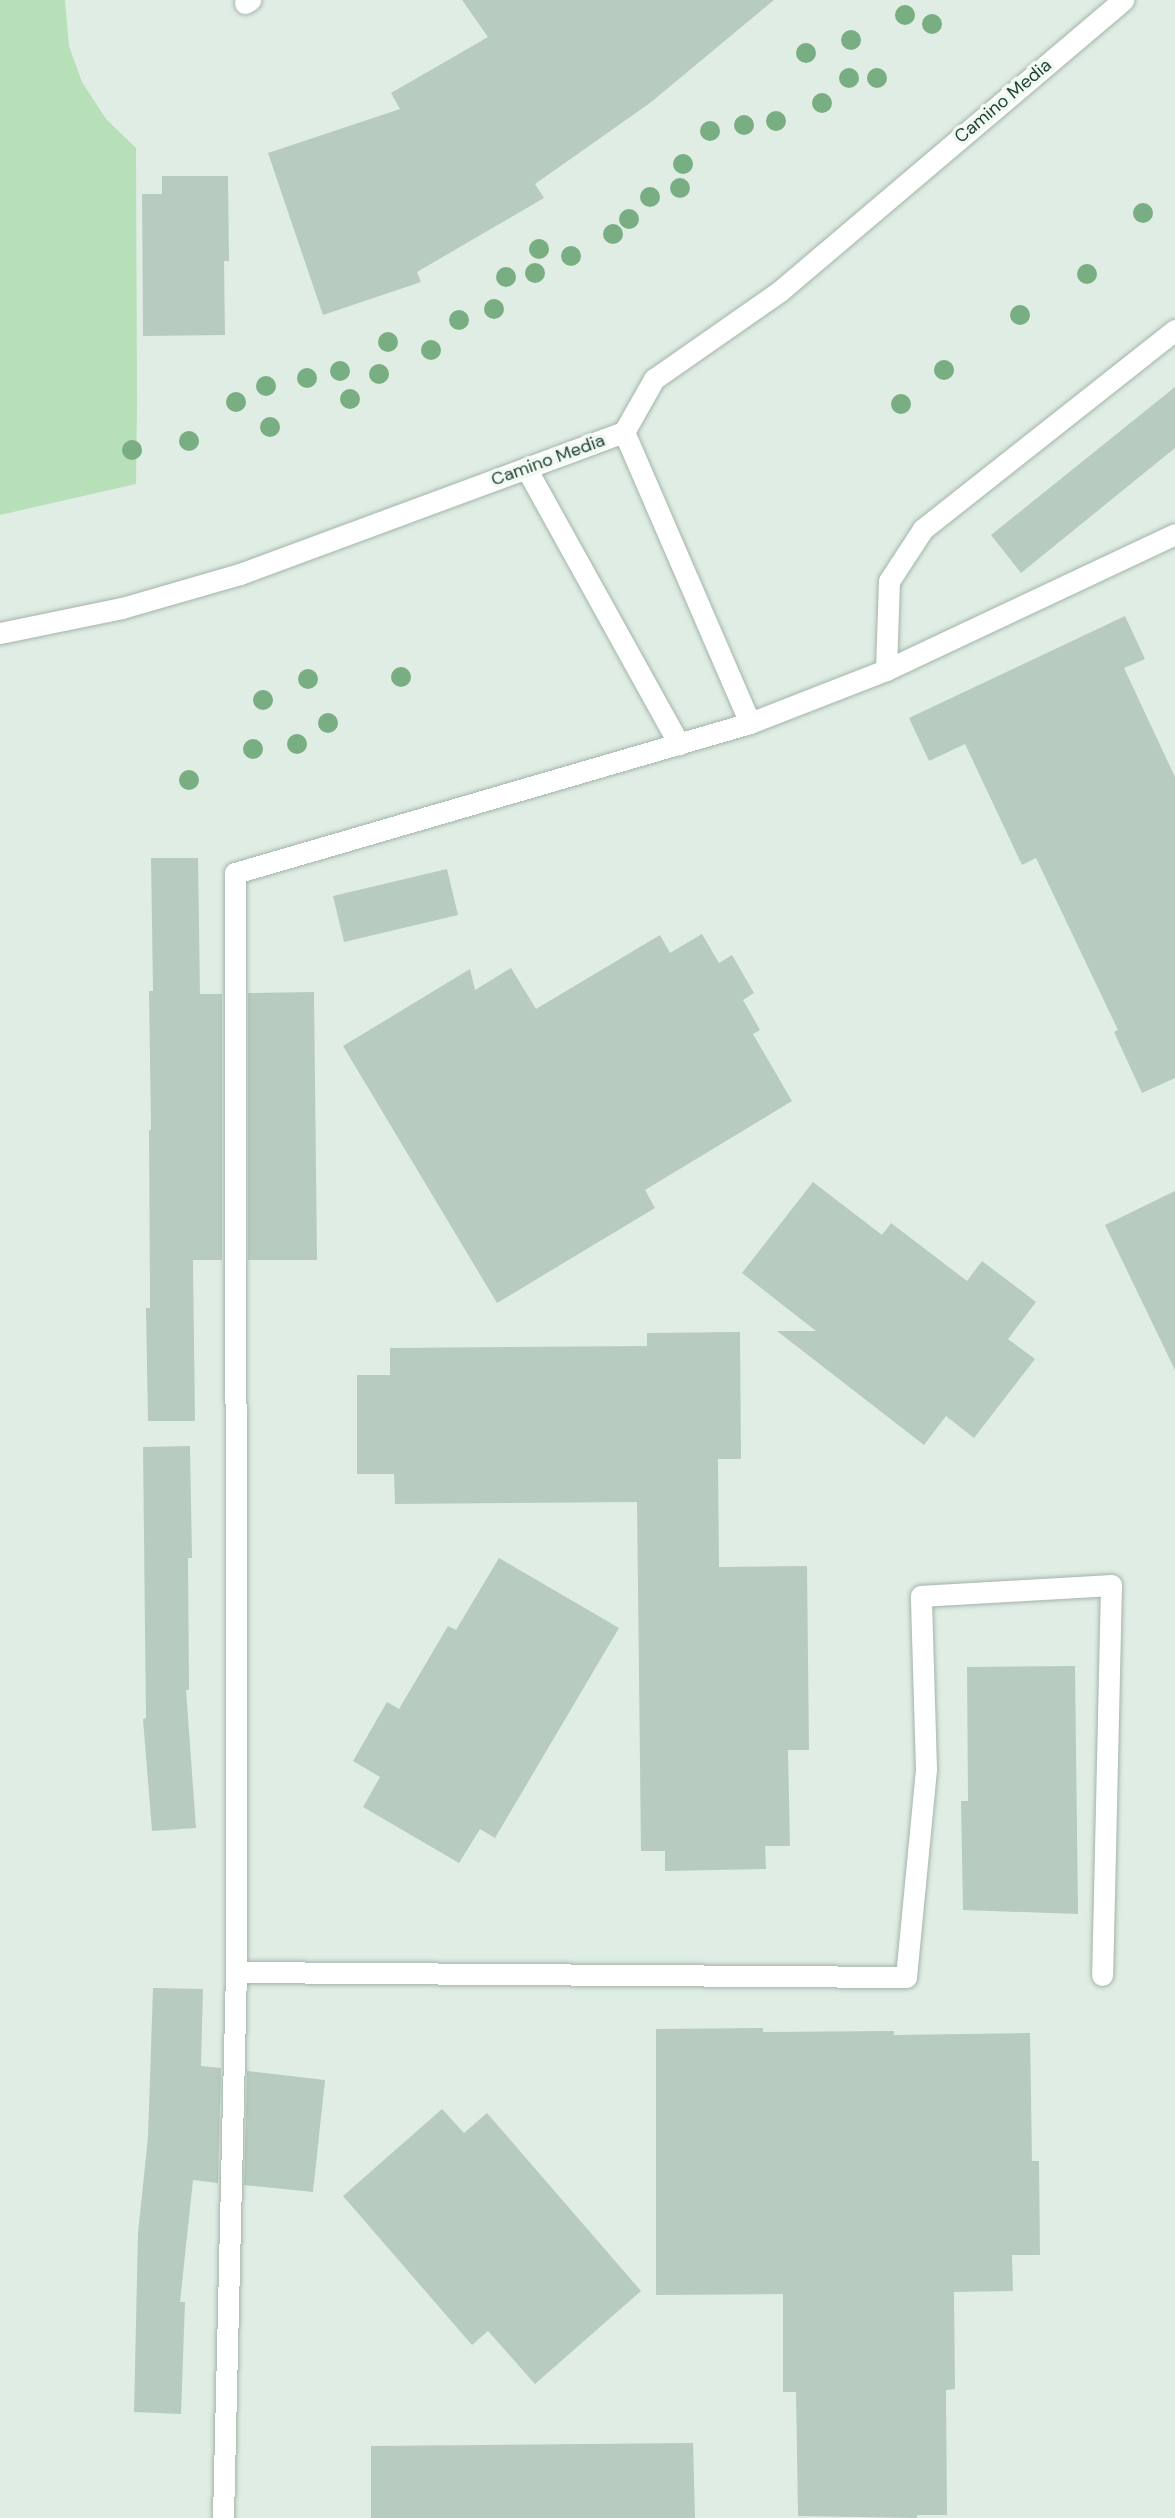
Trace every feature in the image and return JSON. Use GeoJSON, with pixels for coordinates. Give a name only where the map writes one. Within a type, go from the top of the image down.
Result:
{"type":"FeatureCollection","features":[{"type":"Feature","properties":{"kind":"street","name":"Camino Media"},"geometry":{"type":"LineString","coordinates":[[0,633],[122,608],[240,575],[624,432],[654,379],[779,290],[1122,0]]}},
{"type":"Feature","properties":{"kind":"street"},"geometry":{"type":"LineString","coordinates":[[886,670],[889,581],[923,529],[1175,330]]}},
{"type":"Feature","properties":{"kind":"street"},"geometry":{"type":"LineString","coordinates":[[624,432],[750,723]]}},
{"type":"Feature","properties":{"kind":"street"},"geometry":{"type":"LineString","coordinates":[[526,468],[679,744]]}},
{"type":"Feature","properties":{"kind":"street"},"geometry":{"type":"LineString","coordinates":[[223,2518],[236,1972],[235,873],[750,723],[886,670],[1175,534]]}},
{"type":"Feature","properties":{"kind":"street"},"geometry":{"type":"LineString","coordinates":[[236,1972],[906,1977],[926,1769],[921,1596],[1111,1585],[1101,1975]]}},
{"type":"Feature","properties":{"kind":"green space"},"geometry":{"type":"Polygon","coordinates":[[[0,0],[65,0],[69,46],[82,82],[106,119],[136,148],[137,403],[136,484],[0,515],[0,0]]]}},
{"type":"Feature","properties":{"kind":"building"},"geometry":{"type":"Polygon","coordinates":[[[462,0],[774,0],[650,103],[535,184],[544,198],[417,272],[421,282],[323,315],[268,153],[400,109],[391,93],[488,37],[462,0]]]}},
{"type":"Feature","properties":{"kind":"building"},"geometry":{"type":"Polygon","coordinates":[[[162,176],[228,176],[229,261],[224,261],[225,335],[143,336],[142,194],[162,194],[162,176]]]}},
{"type":"Feature","properties":{"kind":"building"},"geometry":{"type":"Polygon","coordinates":[[[1175,387],[1175,448],[1021,573],[991,535],[1175,387]]]}},
{"type":"Feature","properties":{"kind":"building"},"geometry":{"type":"Polygon","coordinates":[[[1125,616],[1145,659],[1124,668],[1175,777],[1175,1078],[1142,1093],[1114,1032],[1118,1030],[1036,858],[1022,865],[965,744],[929,761],[909,718],[1125,616]]]}},
{"type":"Feature","properties":{"kind":"building"},"geometry":{"type":"Polygon","coordinates":[[[151,858],[198,858],[200,994],[222,994],[222,1260],[193,1260],[195,1421],[148,1421],[146,1308],[150,1308],[151,1130],[149,991],[153,991],[151,858]]]}},
{"type":"Feature","properties":{"kind":"building"},"geometry":{"type":"Polygon","coordinates":[[[447,869],[458,915],[344,942],[333,896],[447,869]]]}},
{"type":"Feature","properties":{"kind":"building"},"geometry":{"type":"Polygon","coordinates":[[[702,934],[719,963],[732,955],[754,993],[743,1000],[760,1030],[753,1034],[792,1101],[645,1190],[655,1208],[497,1303],[343,1046],[470,969],[475,990],[511,968],[536,1009],[660,935],[670,953],[702,934]]]}},
{"type":"Feature","properties":{"kind":"building"},"geometry":{"type":"Polygon","coordinates":[[[314,992],[317,1260],[248,1260],[248,993],[314,992]]]}},
{"type":"Feature","properties":{"kind":"building"},"geometry":{"type":"Polygon","coordinates":[[[813,1182],[882,1235],[891,1223],[967,1281],[982,1261],[1036,1302],[1008,1339],[1035,1359],[974,1438],[946,1416],[924,1445],[777,1331],[816,1331],[742,1273],[813,1182]]]}},
{"type":"Feature","properties":{"kind":"building"},"geometry":{"type":"Polygon","coordinates":[[[1175,1191],[1175,1370],[1105,1225],[1175,1191]]]}},
{"type":"Feature","properties":{"kind":"building"},"geometry":{"type":"Polygon","coordinates":[[[740,1332],[741,1459],[718,1459],[719,1567],[807,1566],[809,1750],[788,1750],[790,1846],[765,1846],[766,1869],[665,1871],[665,1851],[641,1851],[637,1502],[395,1504],[394,1474],[357,1474],[357,1375],[390,1375],[390,1348],[647,1346],[647,1333],[740,1332]]]}},
{"type":"Feature","properties":{"kind":"building"},"geometry":{"type":"Polygon","coordinates":[[[190,1446],[192,1558],[188,1558],[189,1690],[186,1690],[196,1828],[152,1831],[143,1719],[146,1718],[143,1447],[190,1446]]]}},
{"type":"Feature","properties":{"kind":"building"},"geometry":{"type":"Polygon","coordinates":[[[499,1558],[619,1628],[495,1838],[480,1829],[459,1863],[363,1807],[380,1777],[353,1761],[387,1702],[399,1709],[448,1626],[456,1630],[499,1558]]]}},
{"type":"Feature","properties":{"kind":"building"},"geometry":{"type":"Polygon","coordinates":[[[1075,1666],[1078,1914],[963,1910],[961,1801],[968,1801],[967,1667],[1075,1666]]]}},
{"type":"Feature","properties":{"kind":"building"},"geometry":{"type":"Polygon","coordinates":[[[153,1988],[203,1989],[201,2066],[221,2068],[218,2183],[193,2180],[180,2302],[185,2302],[181,2414],[134,2412],[138,2233],[148,2137],[153,1988]]]}},
{"type":"Feature","properties":{"kind":"building"},"geometry":{"type":"Polygon","coordinates":[[[763,2028],[763,2032],[894,2031],[894,2035],[1030,2033],[1032,2161],[1039,2161],[1040,2255],[1012,2255],[1013,2291],[954,2292],[955,2389],[946,2390],[947,2515],[917,2515],[917,2518],[798,2516],[796,2392],[783,2392],[783,2294],[656,2295],[656,2029],[763,2028]]]}},
{"type":"Feature","properties":{"kind":"building"},"geometry":{"type":"Polygon","coordinates":[[[247,2071],[325,2080],[313,2192],[244,2185],[247,2071]]]}},
{"type":"Feature","properties":{"kind":"building"},"geometry":{"type":"Polygon","coordinates":[[[442,2109],[464,2133],[487,2113],[641,2291],[535,2384],[488,2331],[472,2345],[343,2196],[442,2109]]]}},
{"type":"Feature","properties":{"kind":"building"},"geometry":{"type":"Polygon","coordinates":[[[693,2443],[695,2518],[371,2518],[371,2446],[693,2443]]]}}]}
